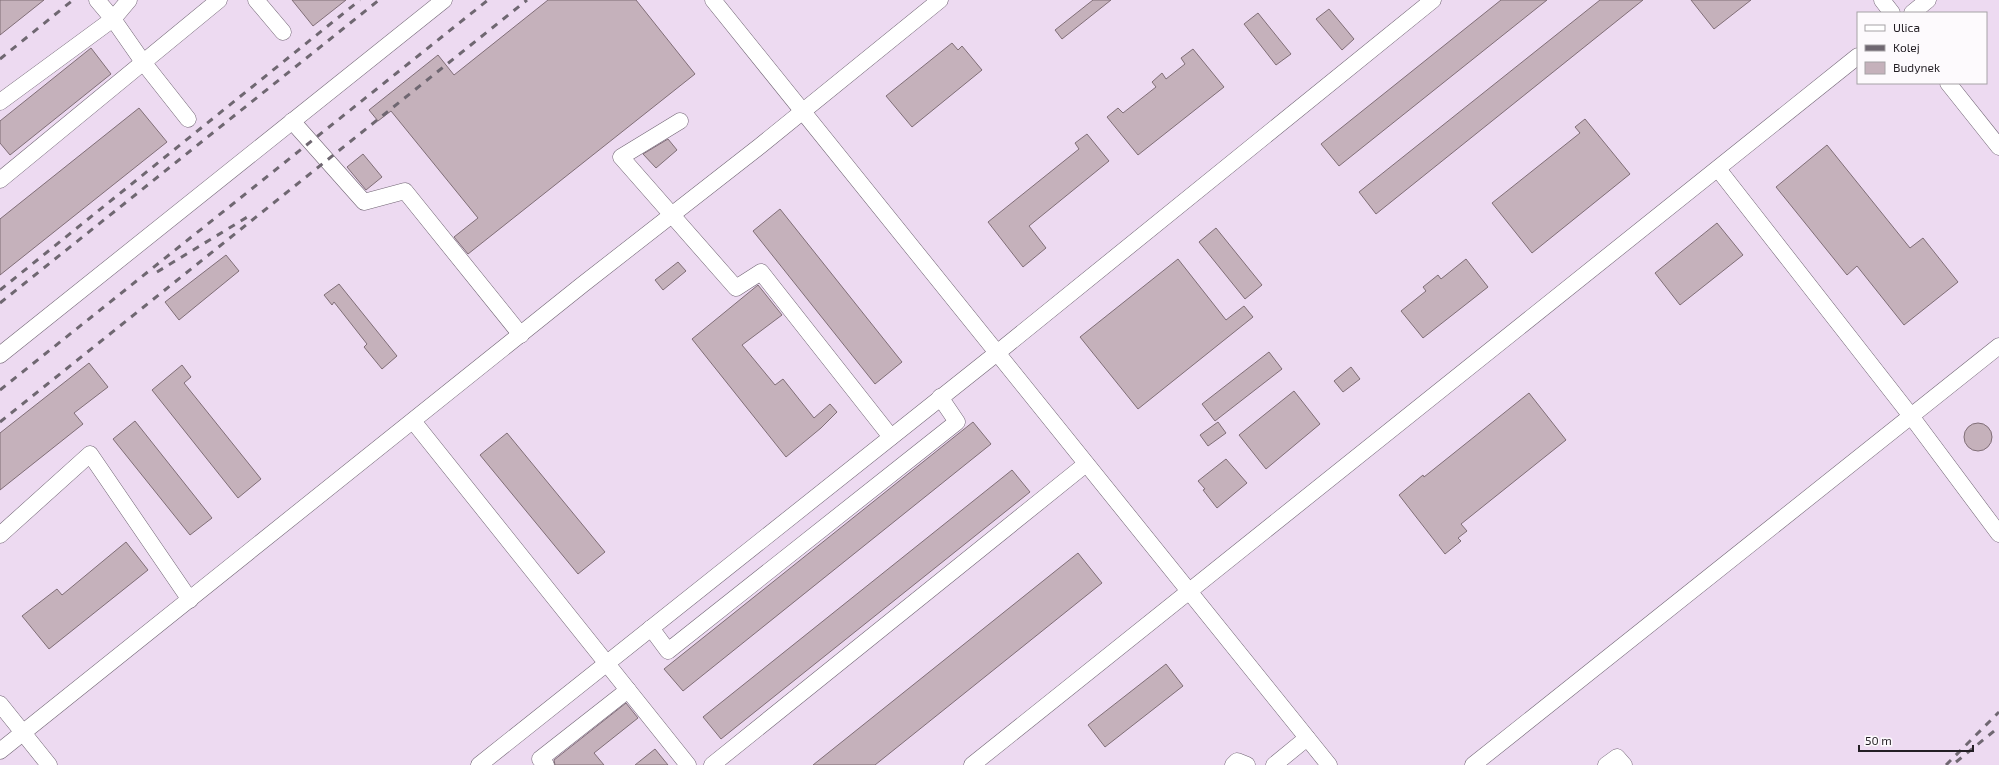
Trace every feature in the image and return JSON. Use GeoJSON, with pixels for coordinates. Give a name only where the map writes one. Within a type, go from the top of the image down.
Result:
{"type":"FeatureCollection","features":[{"type":"Feature","properties":{"kind":"lane"},"geometry":{"type":"LineString","coordinates":[[97,0],[188,119]]}},
{"type":"Feature","properties":{"kind":"lane"},"geometry":{"type":"LineString","coordinates":[[0,102],[113,19],[129,0]]}},
{"type":"Feature","properties":{"kind":"lane"},"geometry":{"type":"LineString","coordinates":[[0,180],[219,0]]}},
{"type":"Feature","properties":{"kind":"lane"},"geometry":{"type":"LineString","coordinates":[[256,0],[283,32]]}},
{"type":"Feature","properties":{"kind":"lane"},"geometry":{"type":"LineString","coordinates":[[0,355],[444,0]]}},
{"type":"Feature","properties":{"kind":"lane"},"geometry":{"type":"LineString","coordinates":[[713,0],[1329,765]]}},
{"type":"Feature","properties":{"kind":"lane"},"geometry":{"type":"LineString","coordinates":[[0,751],[940,0]]}},
{"type":"Feature","properties":{"kind":"lane"},"geometry":{"type":"LineString","coordinates":[[479,765],[997,353],[1433,0]]}},
{"type":"Feature","properties":{"kind":"lane"},"geometry":{"type":"LineString","coordinates":[[1882,0],[1891,12]]}},
{"type":"Feature","properties":{"kind":"lane"},"geometry":{"type":"LineString","coordinates":[[1913,12],[1928,0]]}},
{"type":"Feature","properties":{"kind":"lane"},"geometry":{"type":"LineString","coordinates":[[972,765],[1857,57]]}},
{"type":"Feature","properties":{"kind":"lane"},"geometry":{"type":"LineString","coordinates":[[1949,84],[1999,147]]}},
{"type":"Feature","properties":{"kind":"lane"},"geometry":{"type":"LineString","coordinates":[[292,121],[364,202],[405,191],[521,335]]}},
{"type":"Feature","properties":{"kind":"lane"},"geometry":{"type":"LineString","coordinates":[[680,121],[621,157],[673,214],[736,288],[761,272],[891,437]]}},
{"type":"Feature","properties":{"kind":"lane"},"geometry":{"type":"LineString","coordinates":[[1718,169],[1911,416],[1999,534]]}},
{"type":"Feature","properties":{"kind":"lane"},"geometry":{"type":"LineString","coordinates":[[1473,765],[1999,346]]}},
{"type":"Feature","properties":{"kind":"lane"},"geometry":{"type":"LineString","coordinates":[[650,628],[668,651],[957,422],[940,397]]}},
{"type":"Feature","properties":{"kind":"lane"},"geometry":{"type":"LineString","coordinates":[[413,421],[688,765]]}},
{"type":"Feature","properties":{"kind":"lane"},"geometry":{"type":"LineString","coordinates":[[0,535],[90,454],[190,600]]}},
{"type":"Feature","properties":{"kind":"lane"},"geometry":{"type":"LineString","coordinates":[[712,765],[1086,464]]}},
{"type":"Feature","properties":{"kind":"lane"},"geometry":{"type":"LineString","coordinates":[[546,765],[540,759],[628,690]]}},
{"type":"Feature","properties":{"kind":"lane"},"geometry":{"type":"LineString","coordinates":[[0,704],[49,765]]}},
{"type":"Feature","properties":{"kind":"lane"},"geometry":{"type":"LineString","coordinates":[[1274,765],[1307,738]]}},
{"type":"Feature","properties":{"kind":"lane"},"geometry":{"type":"LineString","coordinates":[[1606,765],[1617,757],[1624,765]]}},
{"type":"Feature","properties":{"kind":"lane"},"geometry":{"type":"LineString","coordinates":[[1233,765],[1237,761],[1247,765]]}},
{"type":"Feature","properties":{"kind":"shaded area"},"geometry":{"type":"Polygon","coordinates":[[[0,0],[1999,0],[1999,765],[0,765],[0,0]]]}},
{"type":"Feature","properties":{"kind":"building"},"geometry":{"type":"Polygon","coordinates":[[[0,0],[44,0],[0,35],[0,0]]]}},
{"type":"Feature","properties":{"kind":"building"},"geometry":{"type":"Polygon","coordinates":[[[292,0],[346,0],[313,26],[292,0]]]}},
{"type":"Feature","properties":{"kind":"building"},"geometry":{"type":"Polygon","coordinates":[[[548,0],[636,0],[695,74],[468,254],[454,237],[478,218],[391,111],[378,121],[369,110],[438,55],[454,75],[548,0]]]}},
{"type":"Feature","properties":{"kind":"building"},"geometry":{"type":"Polygon","coordinates":[[[1093,0],[1111,0],[1062,39],[1055,30],[1093,0]]]}},
{"type":"Feature","properties":{"kind":"building"},"geometry":{"type":"Polygon","coordinates":[[[1501,0],[1547,0],[1339,166],[1321,144],[1501,0]]]}},
{"type":"Feature","properties":{"kind":"building"},"geometry":{"type":"Polygon","coordinates":[[[1600,0],[1643,0],[1376,214],[1359,192],[1600,0]]]}},
{"type":"Feature","properties":{"kind":"building"},"geometry":{"type":"Polygon","coordinates":[[[1691,0],[1751,0],[1714,29],[1691,0]]]}},
{"type":"Feature","properties":{"kind":"building"},"geometry":{"type":"Polygon","coordinates":[[[1329,9],[1354,39],[1342,50],[1316,19],[1329,9]]]}},
{"type":"Feature","properties":{"kind":"building"},"geometry":{"type":"Polygon","coordinates":[[[1258,13],[1291,54],[1276,65],[1244,24],[1258,13]]]}},
{"type":"Feature","properties":{"kind":"building"},"geometry":{"type":"Polygon","coordinates":[[[952,43],[958,50],[962,46],[982,70],[912,127],[886,96],[952,43]]]}},
{"type":"Feature","properties":{"kind":"building"},"geometry":{"type":"Polygon","coordinates":[[[91,48],[111,74],[10,155],[0,143],[0,121],[91,48]]]}},
{"type":"Feature","properties":{"kind":"building"},"geometry":{"type":"Polygon","coordinates":[[[1193,49],[1224,87],[1138,155],[1107,117],[1118,108],[1123,113],[1156,87],[1152,82],[1162,73],[1166,79],[1185,64],[1181,58],[1193,49]]]}},
{"type":"Feature","properties":{"kind":"building"},"geometry":{"type":"Polygon","coordinates":[[[139,108],[167,142],[0,275],[0,219],[139,108]]]}},
{"type":"Feature","properties":{"kind":"building"},"geometry":{"type":"Polygon","coordinates":[[[1585,119],[1630,174],[1532,253],[1492,203],[1580,133],[1575,127],[1585,119]]]}},
{"type":"Feature","properties":{"kind":"building"},"geometry":{"type":"Polygon","coordinates":[[[1087,134],[1109,161],[1029,226],[1046,248],[1023,267],[988,222],[1079,149],[1075,143],[1087,134]]]}},
{"type":"Feature","properties":{"kind":"building"},"geometry":{"type":"Polygon","coordinates":[[[668,139],[677,150],[656,168],[643,154],[668,139]]]}},
{"type":"Feature","properties":{"kind":"building"},"geometry":{"type":"Polygon","coordinates":[[[1827,145],[1910,248],[1923,238],[1958,282],[1904,325],[1857,266],[1847,275],[1776,187],[1827,145]]]}},
{"type":"Feature","properties":{"kind":"building"},"geometry":{"type":"Polygon","coordinates":[[[363,154],[382,177],[366,190],[347,167],[363,154]]]}},
{"type":"Feature","properties":{"kind":"building"},"geometry":{"type":"Polygon","coordinates":[[[780,209],[902,362],[875,384],[753,231],[780,209]]]}},
{"type":"Feature","properties":{"kind":"building"},"geometry":{"type":"Polygon","coordinates":[[[1717,223],[1743,255],[1680,305],[1655,273],[1717,223]]]}},
{"type":"Feature","properties":{"kind":"building"},"geometry":{"type":"Polygon","coordinates":[[[1216,228],[1262,285],[1245,299],[1199,242],[1216,228]]]}},
{"type":"Feature","properties":{"kind":"building"},"geometry":{"type":"Polygon","coordinates":[[[226,255],[239,271],[179,320],[165,302],[226,255]]]}},
{"type":"Feature","properties":{"kind":"building"},"geometry":{"type":"Polygon","coordinates":[[[1178,259],[1226,320],[1244,306],[1253,317],[1138,409],[1080,337],[1178,259]]]}},
{"type":"Feature","properties":{"kind":"building"},"geometry":{"type":"Polygon","coordinates":[[[1466,259],[1488,287],[1423,338],[1401,311],[1426,291],[1423,287],[1438,275],[1441,279],[1466,259]]]}},
{"type":"Feature","properties":{"kind":"building"},"geometry":{"type":"Polygon","coordinates":[[[678,262],[686,271],[663,290],[655,280],[678,262]]]}},
{"type":"Feature","properties":{"kind":"building"},"geometry":{"type":"Polygon","coordinates":[[[339,284],[397,356],[382,369],[364,347],[367,344],[334,302],[332,305],[324,295],[339,284]]]}},
{"type":"Feature","properties":{"kind":"building"},"geometry":{"type":"Polygon","coordinates":[[[758,285],[782,315],[742,345],[775,385],[783,379],[814,418],[830,404],[837,412],[821,428],[786,457],[692,339],[758,285]]]}},
{"type":"Feature","properties":{"kind":"building"},"geometry":{"type":"Polygon","coordinates":[[[1269,352],[1282,369],[1215,421],[1202,404],[1269,352]]]}},
{"type":"Feature","properties":{"kind":"building"},"geometry":{"type":"Polygon","coordinates":[[[89,363],[108,387],[74,413],[83,424],[0,490],[0,433],[89,363]]]}},
{"type":"Feature","properties":{"kind":"building"},"geometry":{"type":"Polygon","coordinates":[[[182,365],[191,377],[184,383],[261,479],[238,498],[152,390],[182,365]]]}},
{"type":"Feature","properties":{"kind":"building"},"geometry":{"type":"Polygon","coordinates":[[[1351,367],[1360,379],[1343,392],[1334,381],[1351,367]]]}},
{"type":"Feature","properties":{"kind":"building"},"geometry":{"type":"Polygon","coordinates":[[[1294,391],[1320,424],[1266,469],[1239,435],[1294,391]]]}},
{"type":"Feature","properties":{"kind":"building"},"geometry":{"type":"Polygon","coordinates":[[[1529,393],[1566,440],[1461,524],[1467,531],[1458,538],[1461,541],[1445,554],[1399,495],[1423,475],[1424,477],[1529,393]]]}},
{"type":"Feature","properties":{"kind":"building"},"geometry":{"type":"Polygon","coordinates":[[[135,421],[212,518],[190,535],[113,439],[135,421]]]}},
{"type":"Feature","properties":{"kind":"building"},"geometry":{"type":"Polygon","coordinates":[[[973,422],[991,444],[683,691],[664,669],[973,422]]]}},
{"type":"Feature","properties":{"kind":"building"},"geometry":{"type":"Polygon","coordinates":[[[1218,422],[1226,433],[1208,446],[1200,435],[1218,422]]]}},
{"type":"Feature","properties":{"kind":"building"},"geometry":{"type":"Polygon","coordinates":[[[1978,423],[1988,427],[1992,437],[1988,447],[1978,451],[1968,447],[1964,437],[1968,427],[1978,423]]]}},
{"type":"Feature","properties":{"kind":"building"},"geometry":{"type":"Polygon","coordinates":[[[507,433],[605,552],[578,574],[480,455],[507,433]]]}},
{"type":"Feature","properties":{"kind":"building"},"geometry":{"type":"Polygon","coordinates":[[[1226,459],[1247,483],[1217,508],[1198,481],[1226,459]]]}},
{"type":"Feature","properties":{"kind":"building"},"geometry":{"type":"Polygon","coordinates":[[[1012,470],[1030,492],[721,739],[703,717],[1012,470]]]}},
{"type":"Feature","properties":{"kind":"building"},"geometry":{"type":"Polygon","coordinates":[[[126,542],[148,570],[49,649],[22,616],[57,589],[62,595],[126,542]]]}},
{"type":"Feature","properties":{"kind":"building"},"geometry":{"type":"Polygon","coordinates":[[[1078,553],[1102,583],[875,765],[813,765],[1078,553]]]}},
{"type":"Feature","properties":{"kind":"building"},"geometry":{"type":"Polygon","coordinates":[[[1166,664],[1183,686],[1105,747],[1088,725],[1166,664]]]}},
{"type":"Feature","properties":{"kind":"building"},"geometry":{"type":"Polygon","coordinates":[[[626,703],[638,718],[594,753],[604,765],[555,765],[554,760],[626,703]]]}},
{"type":"Feature","properties":{"kind":"building"},"geometry":{"type":"Polygon","coordinates":[[[655,749],[668,765],[635,765],[655,749]]]}},
{"type":"Feature","properties":{"kind":"railway"},"geometry":{"type":"LineString","coordinates":[[0,59],[73,0]]}},
{"type":"Feature","properties":{"kind":"railway"},"geometry":{"type":"LineString","coordinates":[[0,290],[360,0]]}},
{"type":"Feature","properties":{"kind":"railway"},"geometry":{"type":"LineString","coordinates":[[0,303],[379,0]]}},
{"type":"Feature","properties":{"kind":"railway"},"geometry":{"type":"LineString","coordinates":[[0,390],[488,0]]}},
{"type":"Feature","properties":{"kind":"railway"},"geometry":{"type":"LineString","coordinates":[[0,422],[527,0]]}},
{"type":"Feature","properties":{"kind":"railway"},"geometry":{"type":"LineString","coordinates":[[157,272],[249,216]]}},
{"type":"Feature","properties":{"kind":"railway"},"geometry":{"type":"LineString","coordinates":[[1946,765],[1999,712]]}},
{"type":"Feature","properties":{"kind":"railway"},"geometry":{"type":"LineString","coordinates":[[1956,762],[1999,727]]}}]}
